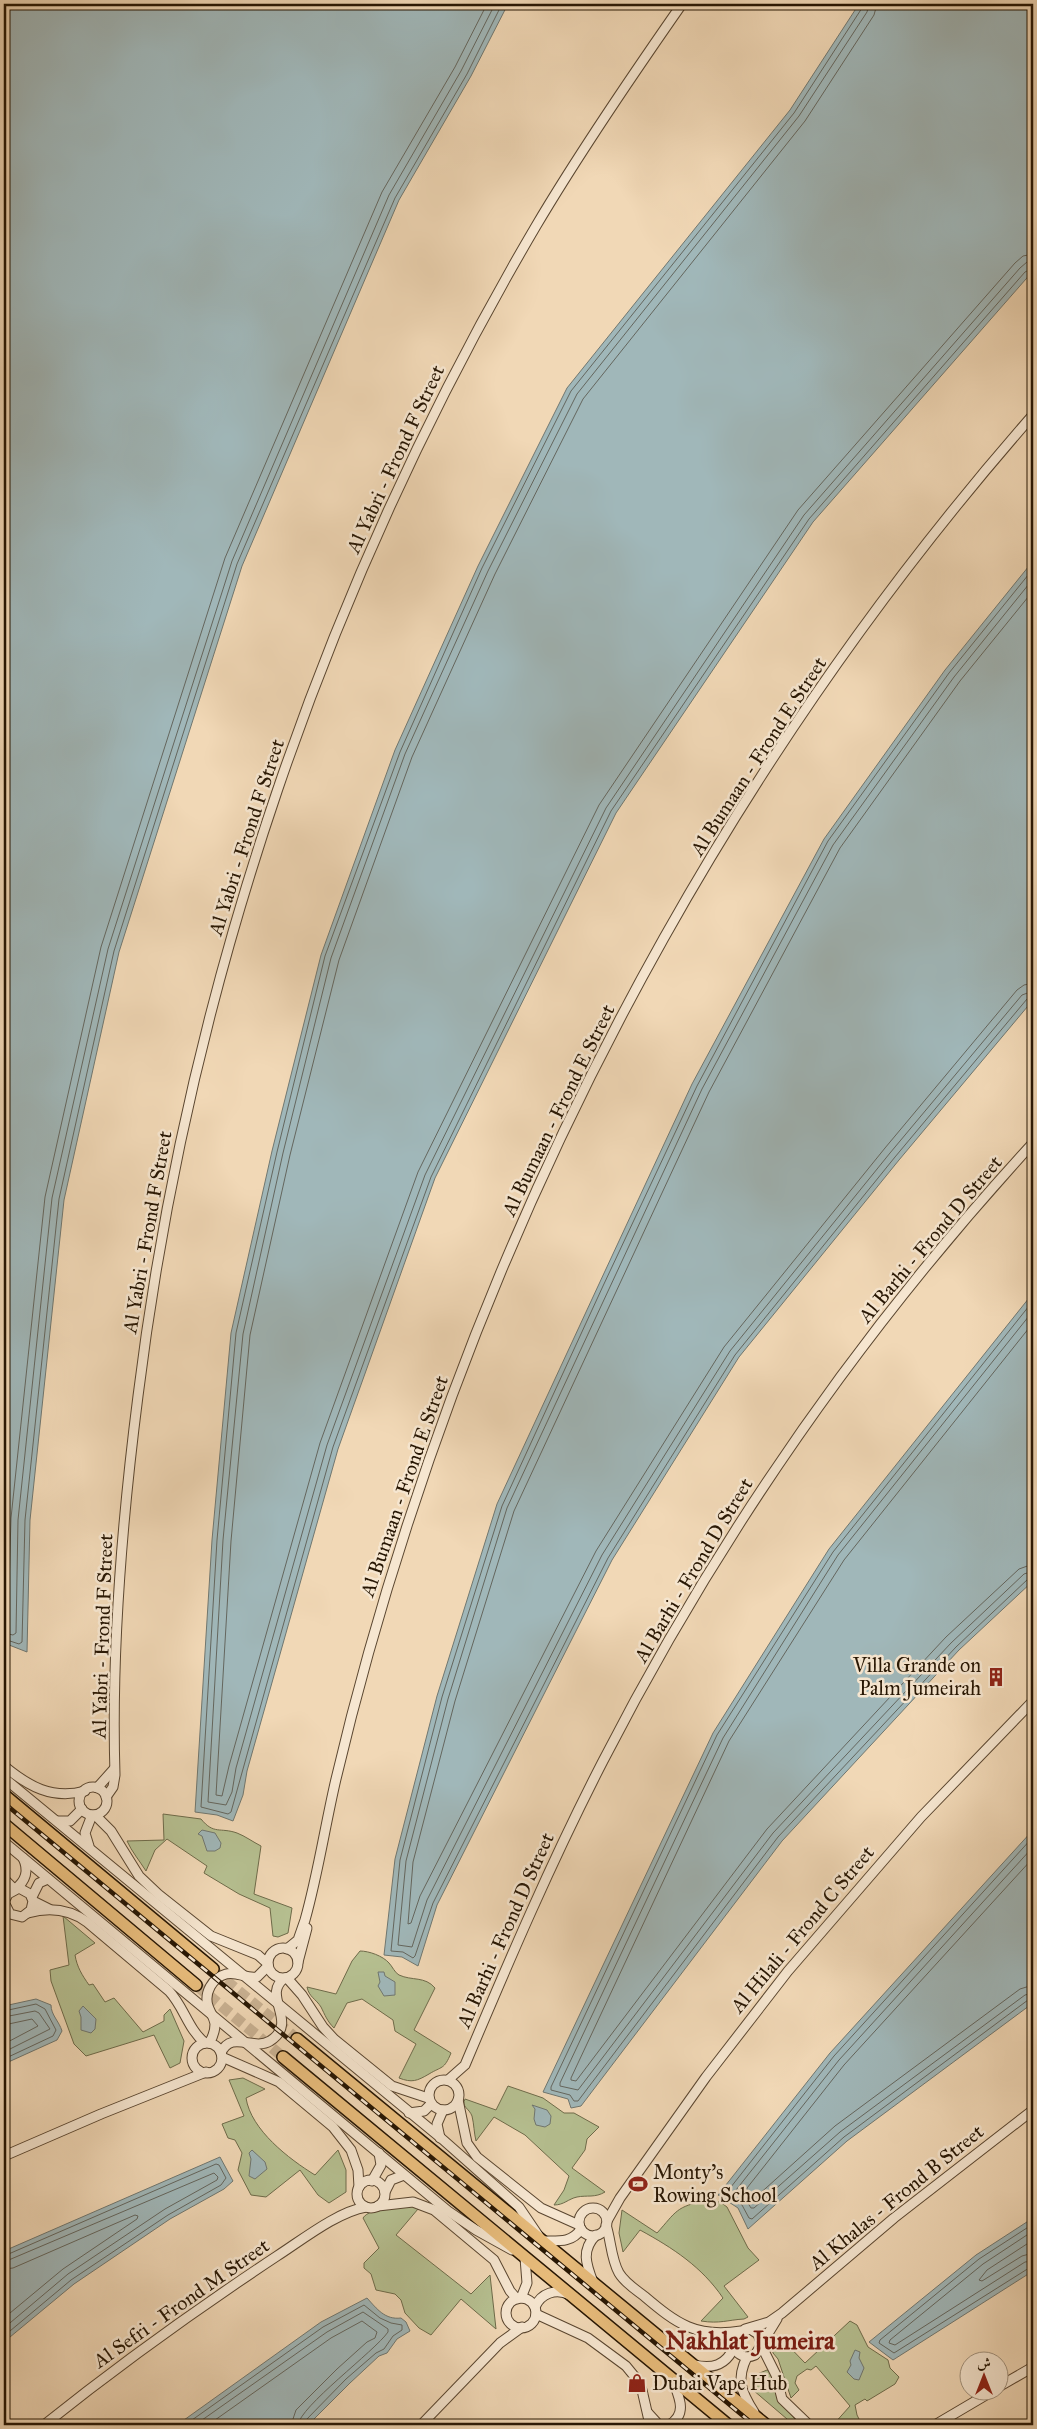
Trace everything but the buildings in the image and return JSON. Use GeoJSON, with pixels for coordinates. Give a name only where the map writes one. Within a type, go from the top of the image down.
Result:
{"type":"FeatureCollection","features":[{"type":"Feature","properties":{"kind":"main road"},"geometry":{"type":"LineString","coordinates":[[4,1795],[212,1969]]}},
{"type":"Feature","properties":{"kind":"main road"},"geometry":{"type":"LineString","coordinates":[[4,1824],[196,1985]]}},
{"type":"Feature","properties":{"kind":"main road"},"geometry":{"type":"LineString","coordinates":[[297,2039],[763,2423]]}},
{"type":"Feature","properties":{"kind":"main road"},"geometry":{"type":"LineString","coordinates":[[283,2056],[728,2425]]}},
{"type":"Feature","properties":{"kind":"street","name":"Al Yabri - Frond F Street"},"geometry":{"type":"LineString","coordinates":[[106,1797],[114,1781],[116,1661],[123,1544],[134,1429],[150,1304],[168,1198],[193,1084],[226,958],[264,831],[308,706],[349,600],[383,522],[440,402],[503,284],[570,170],[682,4]]}},
{"type":"Feature","properties":{"kind":"street","name":"Al Bumaan - Frond E Street"},"geometry":{"type":"LineString","coordinates":[[287,1949],[298,1940],[307,1913],[351,1717],[384,1598],[413,1506],[451,1398],[486,1309],[527,1212],[580,1100],[679,914],[784,744],[900,580],[1033,415]]}},
{"type":"Feature","properties":{"kind":"street","name":"Al Barhi - Frond D Street"},"geometry":{"type":"LineString","coordinates":[[458,2095],[465,2066],[525,1925],[577,1813],[629,1712],[714,1564],[776,1469],[859,1353],[947,1242],[1033,1143]]}},
{"type":"Feature","properties":{"kind":"street","name":"Al Hilali - Frond C Street"},"geometry":{"type":"LineString","coordinates":[[606,2223],[620,2198],[723,2054],[831,1918],[920,1817],[1033,1701]]}},
{"type":"Feature","properties":{"kind":"street"},"geometry":{"type":"LineString","coordinates":[[4,1766],[29,1785],[55,1794],[94,1815],[115,1837],[134,1869],[158,1894],[211,1936],[250,1952],[268,1965],[276,1976],[286,1978],[302,1995],[328,2034],[387,2083],[430,2101],[460,2118],[464,2128]]}},
{"type":"Feature","properties":{"kind":"street","name":"Al Yabri - Frond F Street"},"geometry":{"type":"LineString","coordinates":[[97,1788],[115,1768]]}},
{"type":"Feature","properties":{"kind":"street"},"geometry":{"type":"LineString","coordinates":[[4,1778],[440,2138],[520,2207],[542,2240],[567,2241],[575,2236],[580,2227],[582,2214]]}},
{"type":"Feature","properties":{"kind":"street"},"geometry":{"type":"LineString","coordinates":[[55,1794],[70,1794],[97,1788],[106,1797],[106,1808],[115,1837]]}},
{"type":"Feature","properties":{"kind":"street"},"geometry":{"type":"LineString","coordinates":[[56,1820],[70,1821],[81,1807],[80,1797],[85,1791]]}},
{"type":"Feature","properties":{"kind":"street"},"geometry":{"type":"LineString","coordinates":[[96,1854],[85,1837],[86,1828],[94,1815],[106,1808]]}},
{"type":"Feature","properties":{"kind":"street"},"geometry":{"type":"LineString","coordinates":[[4,1842],[404,2175],[462,2221],[523,2256],[527,2283],[519,2298],[508,2306]]}},
{"type":"Feature","properties":{"kind":"street"},"geometry":{"type":"LineString","coordinates":[[14,1916],[7,1911],[4,1899],[22,1882],[26,1872],[23,1858]]}},
{"type":"Feature","properties":{"kind":"street"},"geometry":{"type":"LineString","coordinates":[[4,1879],[14,1889],[23,1889],[32,1899],[52,1910]]}},
{"type":"Feature","properties":{"kind":"street"},"geometry":{"type":"LineString","coordinates":[[28,1913],[39,1883],[48,1879]]}},
{"type":"Feature","properties":{"kind":"street"},"geometry":{"type":"LineString","coordinates":[[4,1918],[22,1917],[28,1913],[52,1910],[68,1912],[81,1918],[156,1979],[174,1997],[191,2027],[207,2043],[217,2046],[222,2055],[280,2082],[326,2120],[346,2142],[356,2164],[371,2181],[380,2184],[385,2194],[406,2202]]}},
{"type":"Feature","properties":{"kind":"street","name":"Al Bumaan - Frond E Street"},"geometry":{"type":"LineString","coordinates":[[298,1966],[305,1938],[307,1913]]}},
{"type":"Feature","properties":{"kind":"street"},"geometry":{"type":"LineString","coordinates":[[250,1952],[274,1952],[287,1949],[296,1955],[302,1995]]}},
{"type":"Feature","properties":{"kind":"street"},"geometry":{"type":"LineString","coordinates":[[195,2050],[207,2043],[215,2028],[207,2000],[210,1986],[214,1981],[226,1974],[257,1977],[268,1965],[274,1952]]}},
{"type":"Feature","properties":{"kind":"street"},"geometry":{"type":"LineString","coordinates":[[218,2068],[222,2055],[230,2042],[244,2042],[257,2045],[270,2041],[275,2037],[282,2025],[282,2012],[276,1993],[278,1984],[298,1966]]}},
{"type":"Feature","properties":{"kind":"street"},"geometry":{"type":"LineString","coordinates":[[176,2084],[186,2075],[193,2062],[195,2050],[191,2027]]}},
{"type":"Feature","properties":{"kind":"street"},"geometry":{"type":"LineString","coordinates":[[193,2062],[198,2069],[206,2072]]}},
{"type":"Feature","properties":{"kind":"street","name":"Al Barhi - Frond D Street"},"geometry":{"type":"LineString","coordinates":[[448,2080],[465,2066]]}},
{"type":"Feature","properties":{"kind":"street"},"geometry":{"type":"LineString","coordinates":[[4,2156],[206,2072],[218,2068],[245,2067]]}},
{"type":"Feature","properties":{"kind":"street"},"geometry":{"type":"LineString","coordinates":[[403,2091],[431,2086],[438,2080],[448,2080],[458,2095],[467,2143],[477,2156],[541,2208],[580,2227],[588,2234],[597,2234],[606,2241],[614,2256]]}},
{"type":"Feature","properties":{"kind":"street"},"geometry":{"type":"LineString","coordinates":[[409,2113],[419,2113],[430,2101],[431,2086]]}},
{"type":"Feature","properties":{"kind":"street"},"geometry":{"type":"LineString","coordinates":[[440,2138],[437,2124],[458,2095]]}},
{"type":"Feature","properties":{"kind":"street","name":"Al Khalas - Frond B Street"},"geometry":{"type":"LineString","coordinates":[[706,2331],[743,2330],[769,2322],[894,2218],[1033,2110]]}},
{"type":"Feature","properties":{"kind":"street"},"geometry":{"type":"LineString","coordinates":[[358,2190],[371,2181],[381,2165],[379,2153]]}},
{"type":"Feature","properties":{"kind":"street"},"geometry":{"type":"LineString","coordinates":[[356,2164],[360,2202],[366,2207],[406,2202],[421,2203],[434,2210],[490,2256],[505,2281],[519,2298],[529,2300],[535,2310],[555,2323],[588,2338],[626,2366],[639,2383],[650,2425]]}},
{"type":"Feature","properties":{"kind":"street"},"geometry":{"type":"LineString","coordinates":[[378,2206],[392,2180],[404,2175]]}},
{"type":"Feature","properties":{"kind":"street","name":"Al Sefri - Frond M Street"},"geometry":{"type":"LineString","coordinates":[[343,2215],[352,2205],[358,2190]]}},
{"type":"Feature","properties":{"kind":"street"},"geometry":{"type":"LineString","coordinates":[[555,2215],[568,2217],[582,2214],[588,2209],[609,2206],[620,2198]]}},
{"type":"Feature","properties":{"kind":"street","name":"Al Sefri - Frond M Street"},"geometry":{"type":"LineString","coordinates":[[44,2425],[185,2318],[343,2215],[366,2207]]}},
{"type":"Feature","properties":{"kind":"street"},"geometry":{"type":"LineString","coordinates":[[595,2208],[602,2212],[618,2269],[624,2279],[671,2319],[684,2326],[720,2336],[734,2346],[739,2354],[763,2359],[772,2367]]}},
{"type":"Feature","properties":{"kind":"street"},"geometry":{"type":"LineString","coordinates":[[593,2282],[586,2264],[586,2252],[606,2223]]}},
{"type":"Feature","properties":{"kind":"street"},"geometry":{"type":"LineString","coordinates":[[500,2343],[508,2319],[505,2281]]}},
{"type":"Feature","properties":{"kind":"street"},"geometry":{"type":"LineString","coordinates":[[421,2425],[500,2343],[526,2326],[540,2298],[552,2292],[566,2293],[573,2297]]}},
{"type":"Feature","properties":{"kind":"street","name":"Al Khalas - Frond B Street"},"geometry":{"type":"LineString","coordinates":[[761,2344],[782,2313]]}},
{"type":"Feature","properties":{"kind":"street"},"geometry":{"type":"LineString","coordinates":[[508,2319],[513,2325],[526,2326],[555,2323]]}},
{"type":"Feature","properties":{"kind":"street"},"geometry":{"type":"LineString","coordinates":[[691,2364],[710,2367],[720,2364],[729,2357],[736,2335],[743,2330],[754,2331],[760,2338],[772,2367],[782,2399],[810,2425]]}},
{"type":"Feature","properties":{"kind":"street"},"geometry":{"type":"LineString","coordinates":[[761,2344],[758,2352],[749,2357],[740,2372],[740,2388],[744,2397],[763,2423]]}},
{"type":"Feature","properties":{"kind":"street"},"geometry":{"type":"LineString","coordinates":[[1010,2380],[1033,2367]]}},
{"type":"Feature","properties":{"kind":"street"},"geometry":{"type":"LineString","coordinates":[[664,2425],[669,2425],[677,2419],[681,2409],[673,2380]]}},
{"type":"Feature","properties":{"kind":"street"},"geometry":{"type":"LineString","coordinates":[[935,2425],[974,2402]]}},
{"type":"Feature","properties":{"kind":"street"},"geometry":{"type":"LineString","coordinates":[[647,2410],[659,2425]]}},
{"type":"Feature","properties":{"kind":"street"},"geometry":{"type":"LineString","coordinates":[[697,2425],[710,2425]]}},
{"type":"Feature","properties":{"kind":"green space"},"geometry":{"type":"Polygon","coordinates":[[[163,1814],[201,1819],[214,1829],[237,1833],[261,1846],[254,1894],[292,1908],[288,1933],[278,1937],[273,1936],[270,1908],[239,1894],[204,1873],[207,1866],[167,1839],[155,1850],[146,1871],[127,1841],[164,1840],[163,1814]]]}},
{"type":"Feature","properties":{"kind":"green space"},"geometry":{"type":"Polygon","coordinates":[[[63,1916],[95,1943],[75,1955],[78,1967],[84,1978],[89,1985],[93,1984],[105,2002],[114,1998],[143,2032],[164,2021],[164,2015],[170,2009],[184,2041],[180,2063],[170,2068],[154,2035],[86,2056],[74,2044],[51,1981],[50,1970],[69,1965],[63,1916]]]}},
{"type":"Feature","properties":{"kind":"green space"},"geometry":{"type":"Polygon","coordinates":[[[360,1951],[380,1956],[399,1975],[423,1980],[435,1988],[414,2030],[451,2053],[442,2067],[418,2080],[411,2081],[399,2078],[416,2044],[395,2031],[393,2020],[362,1999],[347,2003],[334,2028],[326,2018],[307,1987],[336,1994],[352,1961],[360,1951]]]}},
{"type":"Feature","properties":{"kind":"green space"},"geometry":{"type":"Polygon","coordinates":[[[243,2078],[265,2089],[246,2098],[249,2110],[263,2132],[294,2161],[315,2175],[338,2150],[346,2170],[346,2192],[329,2203],[318,2195],[300,2170],[266,2197],[251,2195],[238,2170],[242,2153],[235,2140],[228,2138],[222,2124],[244,2116],[229,2080],[243,2078]]]}},
{"type":"Feature","properties":{"kind":"green space"},"geometry":{"type":"Polygon","coordinates":[[[508,2086],[543,2098],[564,2113],[574,2113],[599,2127],[587,2139],[585,2150],[572,2168],[605,2192],[594,2196],[577,2197],[554,2205],[564,2190],[569,2176],[525,2135],[494,2117],[476,2141],[472,2116],[464,2104],[465,2099],[496,2110],[508,2086]]]}},
{"type":"Feature","properties":{"kind":"green space"},"geometry":{"type":"Polygon","coordinates":[[[706,2201],[720,2202],[727,2207],[748,2248],[759,2260],[724,2286],[748,2317],[744,2319],[718,2322],[701,2321],[723,2298],[706,2277],[686,2259],[640,2230],[623,2252],[619,2233],[622,2210],[657,2233],[677,2211],[688,2205],[706,2201]]]}},
{"type":"Feature","properties":{"kind":"green space"},"geometry":{"type":"Polygon","coordinates":[[[415,2206],[418,2209],[396,2235],[471,2294],[490,2275],[496,2329],[461,2299],[431,2335],[419,2328],[405,2313],[401,2300],[395,2294],[376,2290],[371,2274],[364,2268],[364,2263],[379,2248],[363,2218],[367,2214],[379,2210],[415,2206]]]}},
{"type":"Feature","properties":{"kind":"green space"},"geometry":{"type":"Polygon","coordinates":[[[850,2321],[857,2325],[868,2347],[888,2360],[890,2368],[899,2377],[895,2384],[867,2401],[865,2399],[855,2405],[862,2425],[833,2425],[850,2406],[816,2366],[811,2370],[807,2369],[797,2376],[795,2383],[799,2390],[791,2398],[772,2346],[778,2335],[805,2363],[850,2321]]]}},
{"type":"Feature","properties":{"kind":"green space"},"geometry":{"type":"Polygon","coordinates":[[[767,2370],[775,2373],[787,2408],[801,2425],[794,2425],[753,2390],[755,2375],[767,2370]]]}},
{"type":"Feature","properties":{"kind":"water"},"geometry":{"type":"Polygon","coordinates":[[[4,4],[508,4],[471,76],[399,200],[242,566],[119,952],[64,1200],[30,1520],[27,1652],[4,1643],[4,4]]]}},
{"type":"Feature","properties":{"kind":"water"},"geometry":{"type":"Polygon","coordinates":[[[859,4],[1033,4],[1033,271],[813,522],[616,813],[435,1178],[338,1449],[247,1771],[243,1795],[233,1821],[217,1815],[195,1812],[212,1540],[231,1333],[272,1151],[321,955],[395,750],[478,566],[567,388],[790,110],[859,4]]]}},
{"type":"Feature","properties":{"kind":"water"},"geometry":{"type":"Polygon","coordinates":[[[1033,561],[1033,1000],[899,1160],[739,1357],[612,1560],[437,1905],[418,1966],[402,1957],[384,1955],[395,1859],[437,1696],[497,1504],[692,1084],[824,839],[945,670],[1033,561]]]}},
{"type":"Feature","properties":{"kind":"water"},"geometry":{"type":"Polygon","coordinates":[[[1033,1293],[1033,1581],[959,1650],[782,1841],[581,2106],[571,2108],[568,2099],[543,2092],[713,1733],[829,1549],[1033,1293]]]}},
{"type":"Feature","properties":{"kind":"water"},"geometry":{"type":"Polygon","coordinates":[[[202,1830],[215,1833],[221,1843],[220,1848],[215,1851],[207,1851],[202,1836],[198,1834],[202,1830]]]}},
{"type":"Feature","properties":{"kind":"water"},"geometry":{"type":"Polygon","coordinates":[[[1033,1830],[1033,2003],[847,2141],[748,2229],[738,2208],[718,2195],[830,2053],[1033,1830]]]}},
{"type":"Feature","properties":{"kind":"water"},"geometry":{"type":"Polygon","coordinates":[[[378,1972],[384,1972],[385,1976],[395,1982],[395,1995],[384,1996],[378,1986],[380,1982],[378,1972]]]}},
{"type":"Feature","properties":{"kind":"water"},"geometry":{"type":"Polygon","coordinates":[[[36,1999],[51,2005],[52,2012],[62,2031],[57,2040],[4,2064],[4,2006],[36,1999]]]}},
{"type":"Feature","properties":{"kind":"water"},"geometry":{"type":"Polygon","coordinates":[[[83,2006],[96,2019],[95,2029],[91,2033],[81,2030],[79,2011],[83,2006]]]}},
{"type":"Feature","properties":{"kind":"water"},"geometry":{"type":"Polygon","coordinates":[[[532,2105],[547,2110],[551,2116],[550,2124],[545,2127],[536,2125],[534,2119],[535,2109],[532,2105]]]}},
{"type":"Feature","properties":{"kind":"water"},"geometry":{"type":"Polygon","coordinates":[[[252,2150],[265,2162],[267,2169],[255,2179],[249,2176],[251,2159],[249,2153],[252,2150]]]}},
{"type":"Feature","properties":{"kind":"water"},"geometry":{"type":"Polygon","coordinates":[[[220,2157],[233,2181],[224,2189],[170,2219],[74,2284],[4,2342],[4,2251],[220,2157]]]}},
{"type":"Feature","properties":{"kind":"water"},"geometry":{"type":"Polygon","coordinates":[[[1033,2218],[1033,2271],[893,2360],[869,2342],[976,2255],[1033,2218]]]}},
{"type":"Feature","properties":{"kind":"water"},"geometry":{"type":"Polygon","coordinates":[[[367,2298],[378,2310],[386,2315],[401,2318],[406,2322],[410,2331],[397,2339],[387,2353],[379,2356],[308,2425],[177,2425],[321,2322],[367,2298]]]}},
{"type":"Feature","properties":{"kind":"water"},"geometry":{"type":"Polygon","coordinates":[[[855,2350],[860,2352],[859,2358],[864,2368],[859,2380],[854,2379],[847,2372],[855,2350]]]}},
{"type":"Feature","properties":{"kind":"tunnel"},"geometry":{"type":"LineString","coordinates":[[213,1970],[297,2039]]}},
{"type":"Feature","properties":{"kind":"tunnel"},"geometry":{"type":"LineString","coordinates":[[196,1985],[283,2057]]}},
{"type":"Feature","properties":{"kind":"railway"},"geometry":{"type":"LineString","coordinates":[[4,1803],[754,2425]]}},
{"type":"Feature","properties":{"kind":"place","name":"Villa Grande on Palm Jumeirah"},"geometry":{"type":"Point","coordinates":[996,1677]}},
{"type":"Feature","properties":{"kind":"place","name":"Monty's Rowing School"},"geometry":{"type":"Point","coordinates":[638,2184]}},
{"type":"Feature","properties":{"kind":"place","name":"Dubai Vape Hub"},"geometry":{"type":"Point","coordinates":[637,2383]}},
{"type":"Feature","properties":{"kind":"district","name":"Nakhlat Jumeira"},"geometry":{"type":"Point","coordinates":[750,2340]}}]}
